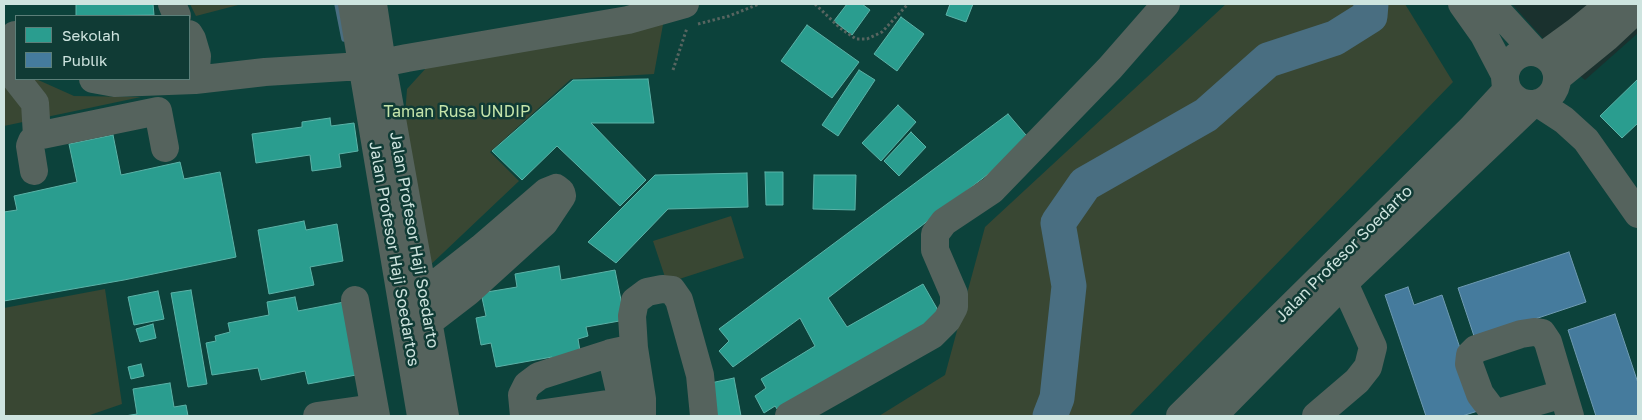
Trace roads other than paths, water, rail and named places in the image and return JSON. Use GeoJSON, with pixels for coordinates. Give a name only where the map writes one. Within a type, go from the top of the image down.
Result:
{"type":"FeatureCollection","features":[{"type":"Feature","properties":{"kind":"street","name":"Jalan Profesor Haji Soedartos"},"geometry":{"type":"LineString","coordinates":[[352,4],[372,65],[421,416]]}},
{"type":"Feature","properties":{"kind":"street","name":"Jalan Profesor Haji Soedarto"},"geometry":{"type":"LineString","coordinates":[[373,4],[372,65],[424,293],[445,416]]}},
{"type":"Feature","properties":{"kind":"street"},"geometry":{"type":"LineString","coordinates":[[789,416],[932,335],[947,320],[954,307],[954,294],[934,250],[935,234],[944,222],[992,190],[1110,68],[1166,4]]}},
{"type":"Feature","properties":{"kind":"street"},"geometry":{"type":"LineString","coordinates":[[1506,82],[1508,65],[1515,57],[1524,52],[1539,53],[1577,31],[1610,4]]}},
{"type":"Feature","properties":{"kind":"street"},"geometry":{"type":"LineString","coordinates":[[1472,5],[1555,66],[1545,94],[1522,103],[1513,98],[1472,5]]}},
{"type":"Feature","properties":{"kind":"street","name":"Jalan Profesor Soedarto"},"geometry":{"type":"LineString","coordinates":[[1213,416],[1344,283],[1638,8]]}},
{"type":"Feature","properties":{"kind":"street"},"geometry":{"type":"LineString","coordinates":[[190,79],[372,65],[686,9]]}},
{"type":"Feature","properties":{"kind":"street"},"geometry":{"type":"LineString","coordinates":[[12,33],[9,57],[15,77]]}},
{"type":"Feature","properties":{"kind":"street"},"geometry":{"type":"LineString","coordinates":[[190,36],[197,56],[190,67]]}},
{"type":"Feature","properties":{"kind":"street"},"geometry":{"type":"LineString","coordinates":[[18,80],[35,103],[37,136]]}},
{"type":"Feature","properties":{"kind":"street"},"geometry":{"type":"LineString","coordinates":[[97,80],[115,84],[182,80]]}},
{"type":"Feature","properties":{"kind":"street"},"geometry":{"type":"LineString","coordinates":[[34,171],[30,146],[32,140],[37,136],[158,111],[182,80]]}},
{"type":"Feature","properties":{"kind":"street","name":"Jalan Profesor Soedarto"},"geometry":{"type":"LineString","coordinates":[[1180,416],[1472,129],[1506,82]]}},
{"type":"Feature","properties":{"kind":"street"},"geometry":{"type":"LineString","coordinates":[[1545,94],[1564,120],[1586,140],[1638,214]]}},
{"type":"Feature","properties":{"kind":"street"},"geometry":{"type":"LineString","coordinates":[[158,111],[165,148]]}},
{"type":"Feature","properties":{"kind":"street"},"geometry":{"type":"LineString","coordinates":[[424,293],[481,248],[546,192],[556,188],[561,192],[562,196],[544,223],[468,292],[429,322]]}},
{"type":"Feature","properties":{"kind":"street"},"geometry":{"type":"LineString","coordinates":[[1316,416],[1357,381],[1368,367],[1373,347],[1344,283]]}},
{"type":"Feature","properties":{"kind":"street"},"geometry":{"type":"LineString","coordinates":[[623,351],[539,376],[527,385],[522,395],[524,416],[635,406],[623,351],[635,301],[647,292],[662,289],[672,290],[679,300],[700,375],[704,416]]}},
{"type":"Feature","properties":{"kind":"street"},"geometry":{"type":"LineString","coordinates":[[317,416],[375,412],[355,300]]}},
{"type":"Feature","properties":{"kind":"waterway"},"geometry":{"type":"LineString","coordinates":[[337,4],[344,39]]}},
{"type":"Feature","properties":{"kind":"waterway"},"geometry":{"type":"LineString","coordinates":[[1050,416],[1057,398],[1069,286],[1058,223],[1085,184],[1206,115],[1268,60],[1335,38],[1370,16],[1371,4]]}},
{"type":"Feature","properties":{"kind":"park label","name":"Taman Rusa UNDIP"},"geometry":{"type":"Point","coordinates":[457,112]}}]}
